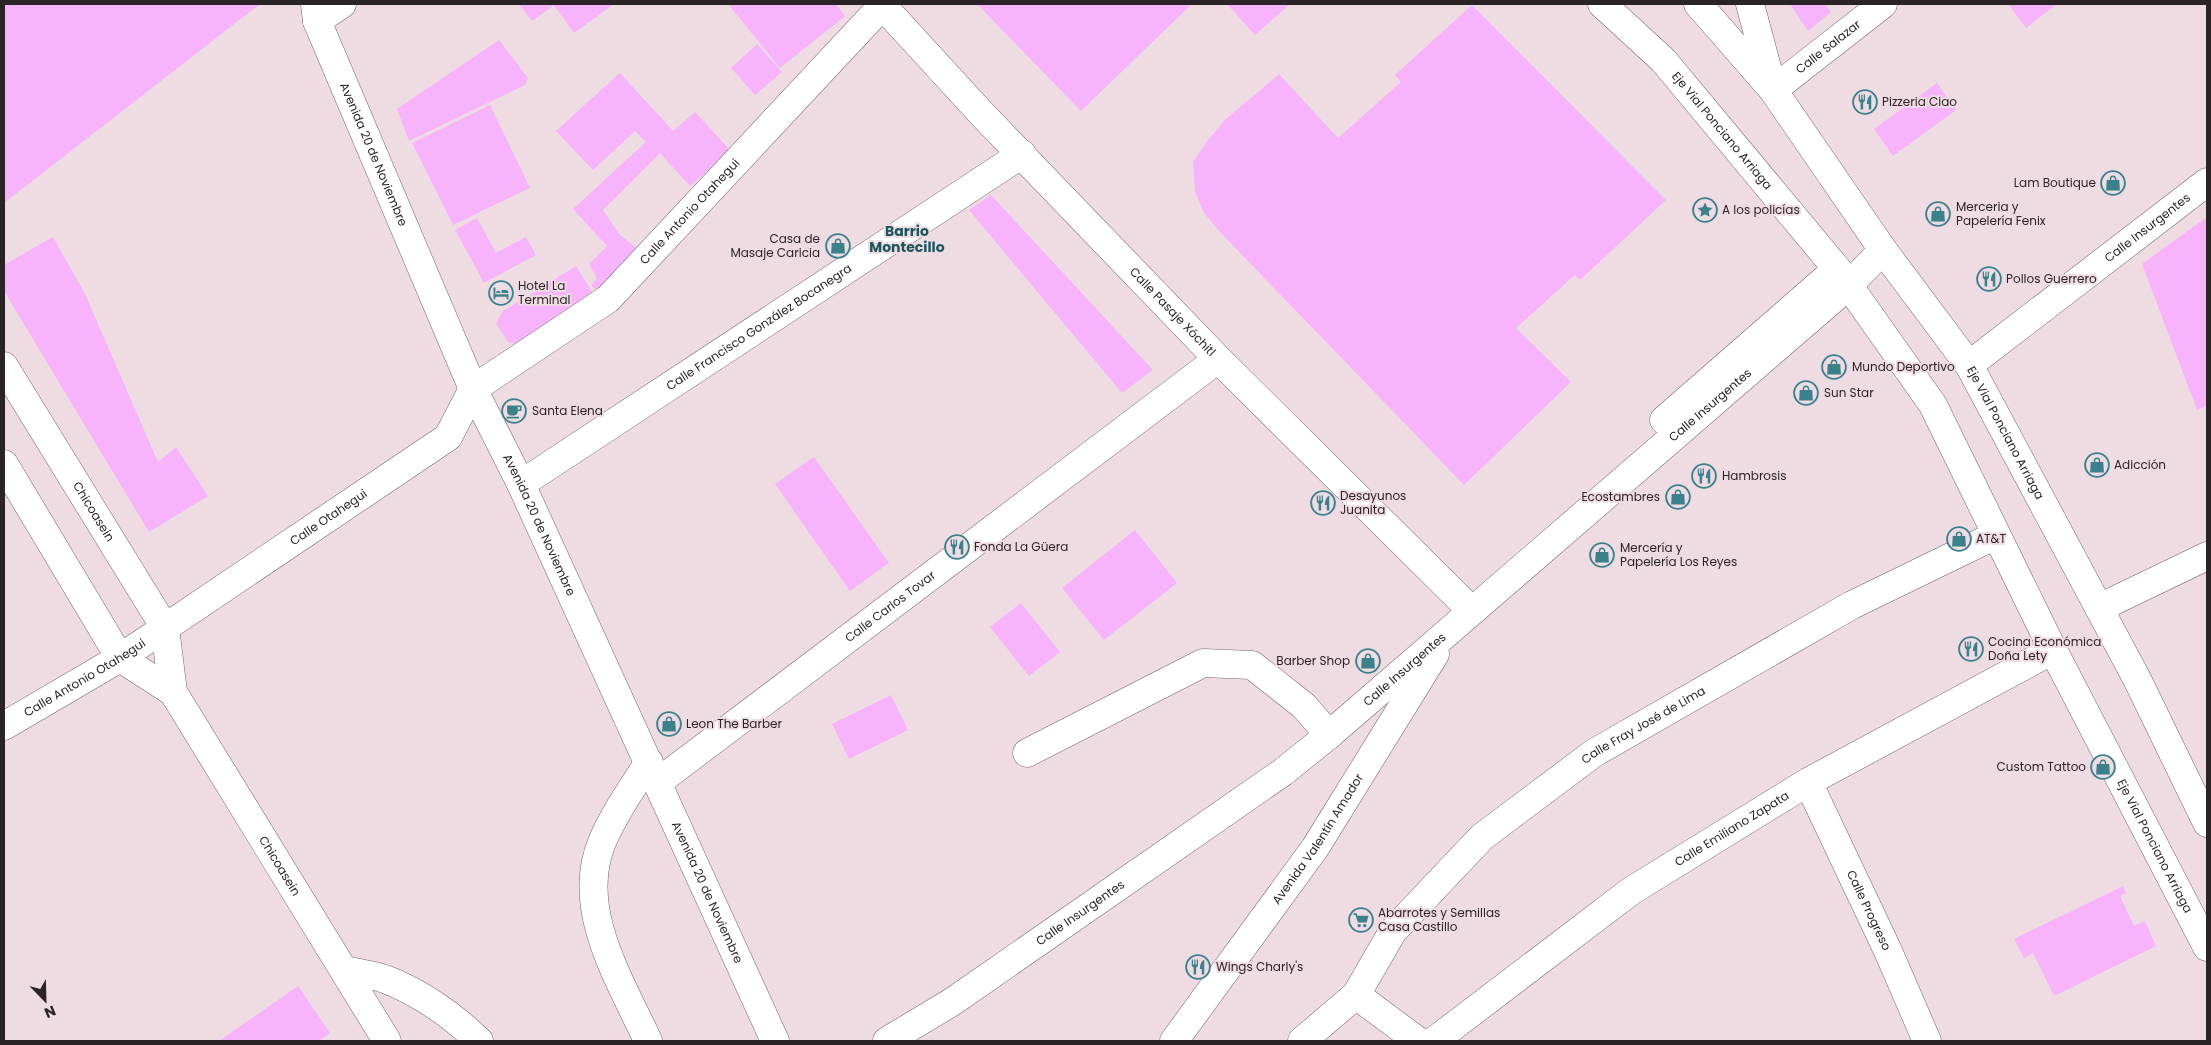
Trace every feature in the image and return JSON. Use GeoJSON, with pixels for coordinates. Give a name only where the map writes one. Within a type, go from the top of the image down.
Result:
{"type":"FeatureCollection","features":[{"type":"Feature","properties":{"kind":"street"},"geometry":{"type":"LineString","coordinates":[[316,12],[342,4]]}},
{"type":"Feature","properties":{"kind":"street","name":"Eje Vial Ponciano Arriaga"},"geometry":{"type":"LineString","coordinates":[[1602,4],[1663,60],[1842,277],[1933,405],[2053,650],[2207,948]]}},
{"type":"Feature","properties":{"kind":"street","name":"Eje Vial Ponciano Arriaga"},"geometry":{"type":"LineString","coordinates":[[1698,4],[1773,90],[1883,250],[1969,365],[2137,679],[2207,823]]}},
{"type":"Feature","properties":{"kind":"street"},"geometry":{"type":"LineString","coordinates":[[1750,4],[1773,90]]}},
{"type":"Feature","properties":{"kind":"street","name":"Calle Salazar"},"geometry":{"type":"LineString","coordinates":[[1773,90],[1883,4]]}},
{"type":"Feature","properties":{"kind":"street","name":"Calle Pasaje Xóchitl"},"geometry":{"type":"LineString","coordinates":[[882,5],[1218,358],[1466,605]]}},
{"type":"Feature","properties":{"kind":"street","name":"Calle Antonio Otahegui"},"geometry":{"type":"LineString","coordinates":[[474,389],[608,299],[882,5]]}},
{"type":"Feature","properties":{"kind":"street","name":"Avenida 20 de Noviembre"},"geometry":{"type":"LineString","coordinates":[[316,12],[474,389],[521,484],[775,1041]]}},
{"type":"Feature","properties":{"kind":"street","name":"Calle Francisco González Bocanegra"},"geometry":{"type":"LineString","coordinates":[[521,484],[1022,154]]}},
{"type":"Feature","properties":{"kind":"street","name":"Calle Insurgentes"},"geometry":{"type":"LineString","coordinates":[[1969,365],[2207,182]]}},
{"type":"Feature","properties":{"kind":"street","name":"Calle Insurgentes"},"geometry":{"type":"LineString","coordinates":[[887,1041],[952,1002],[1283,772],[1329,735],[1450,629],[1466,605],[1842,277],[1883,250]]}},
{"type":"Feature","properties":{"kind":"street","name":"Calle Carlos Tovar"},"geometry":{"type":"LineString","coordinates":[[653,772],[1218,358]]}},
{"type":"Feature","properties":{"kind":"street","name":"Chicoasein"},"geometry":{"type":"LineString","coordinates":[[4,366],[165,628],[173,692],[387,1041]]}},
{"type":"Feature","properties":{"kind":"street","name":"Calle Otahegui"},"geometry":{"type":"LineString","coordinates":[[165,628],[448,437],[474,389]]}},
{"type":"Feature","properties":{"kind":"street","name":"Chicoasein"},"geometry":{"type":"LineString","coordinates":[[4,464],[120,658],[173,692]]}},
{"type":"Feature","properties":{"kind":"street","name":"Calle Fray José de Lima"},"geometry":{"type":"LineString","coordinates":[[1302,1041],[1356,995],[1393,931],[1482,837],[1594,753],[1852,605],[1996,534]]}},
{"type":"Feature","properties":{"kind":"street"},"geometry":{"type":"LineString","coordinates":[[2099,608],[2207,556]]}},
{"type":"Feature","properties":{"kind":"street","name":"Calle Antonio Otahegui"},"geometry":{"type":"LineString","coordinates":[[4,726],[120,658],[165,628]]}},
{"type":"Feature","properties":{"kind":"street","name":"Avenida Valentín Amador"},"geometry":{"type":"LineString","coordinates":[[1174,1041],[1315,848],[1450,629]]}},
{"type":"Feature","properties":{"kind":"street","name":"Calle Emiliano Zapata"},"geometry":{"type":"LineString","coordinates":[[1434,1041],[1630,891],[1808,782],[2053,650]]}},
{"type":"Feature","properties":{"kind":"street"},"geometry":{"type":"LineString","coordinates":[[1027,753],[1203,664],[1252,665],[1304,706],[1329,735]]}},
{"type":"Feature","properties":{"kind":"street"},"geometry":{"type":"LineString","coordinates":[[648,1041],[602,938],[596,917],[594,894],[596,868],[602,842],[629,793],[653,772]]}},
{"type":"Feature","properties":{"kind":"street","name":"Calle Progreso"},"geometry":{"type":"LineString","coordinates":[[1808,782],[1888,951],[1927,1041]]}},
{"type":"Feature","properties":{"kind":"street"},"geometry":{"type":"LineString","coordinates":[[344,970],[384,979],[418,994],[445,1012],[479,1041]]}},
{"type":"Feature","properties":{"kind":"street"},"geometry":{"type":"LineString","coordinates":[[1356,995],[1418,1041]]}},
{"type":"Feature","properties":{"kind":"building"},"geometry":{"type":"Polygon","coordinates":[[[4,4],[260,4],[4,203],[4,4]]]}},
{"type":"Feature","properties":{"kind":"building"},"geometry":{"type":"Polygon","coordinates":[[[519,4],[551,4],[553,6],[532,21],[519,4]]]}},
{"type":"Feature","properties":{"kind":"building"},"geometry":{"type":"Polygon","coordinates":[[[553,4],[614,4],[574,33],[553,4]]]}},
{"type":"Feature","properties":{"kind":"building"},"geometry":{"type":"Polygon","coordinates":[[[728,4],[836,4],[845,16],[780,68],[728,4]]]}},
{"type":"Feature","properties":{"kind":"building"},"geometry":{"type":"Polygon","coordinates":[[[977,4],[1192,4],[1081,111],[977,4]]]}},
{"type":"Feature","properties":{"kind":"building"},"geometry":{"type":"Polygon","coordinates":[[[1227,4],[1290,4],[1255,35],[1227,4]]]}},
{"type":"Feature","properties":{"kind":"building"},"geometry":{"type":"Polygon","coordinates":[[[1790,4],[1825,4],[1831,12],[1808,31],[1790,4]]]}},
{"type":"Feature","properties":{"kind":"building"},"geometry":{"type":"Polygon","coordinates":[[[2008,4],[2057,4],[2026,28],[2008,4]]]}},
{"type":"Feature","properties":{"kind":"building"},"geometry":{"type":"Polygon","coordinates":[[[1472,5],[1666,200],[1580,280],[1575,275],[1516,328],[1571,382],[1464,485],[1220,232],[1204,213],[1195,191],[1193,162],[1226,119],[1279,74],[1338,138],[1401,82],[1395,75],[1472,5]]]}},
{"type":"Feature","properties":{"kind":"building"},"geometry":{"type":"Polygon","coordinates":[[[499,40],[528,78],[525,85],[409,141],[397,109],[499,40]]]}},
{"type":"Feature","properties":{"kind":"building"},"geometry":{"type":"Polygon","coordinates":[[[757,44],[782,72],[755,95],[731,68],[757,44]]]}},
{"type":"Feature","properties":{"kind":"building"},"geometry":{"type":"Polygon","coordinates":[[[620,73],[673,131],[695,112],[730,150],[690,186],[660,153],[603,210],[619,234],[639,250],[598,291],[591,285],[597,279],[589,264],[607,246],[573,209],[646,142],[635,131],[593,170],[556,131],[620,73]]]}},
{"type":"Feature","properties":{"kind":"building"},"geometry":{"type":"Polygon","coordinates":[[[1937,83],[1956,110],[1893,156],[1874,129],[1937,83]]]}},
{"type":"Feature","properties":{"kind":"building"},"geometry":{"type":"Polygon","coordinates":[[[490,105],[530,188],[453,225],[412,143],[490,105]]]}},
{"type":"Feature","properties":{"kind":"building"},"geometry":{"type":"Polygon","coordinates":[[[991,195],[1153,370],[1122,393],[969,210],[991,195]]]}},
{"type":"Feature","properties":{"kind":"building"},"geometry":{"type":"Polygon","coordinates":[[[2207,217],[2207,406],[2197,410],[2142,264],[2207,217]]]}},
{"type":"Feature","properties":{"kind":"building"},"geometry":{"type":"Polygon","coordinates":[[[477,218],[496,253],[526,237],[536,255],[484,283],[455,230],[477,218]]]}},
{"type":"Feature","properties":{"kind":"building"},"geometry":{"type":"Polygon","coordinates":[[[53,237],[85,294],[158,462],[176,447],[208,496],[149,532],[4,291],[4,265],[53,237]]]}},
{"type":"Feature","properties":{"kind":"building"},"geometry":{"type":"Polygon","coordinates":[[[576,266],[597,300],[524,346],[508,342],[496,323],[503,311],[576,266]]]}},
{"type":"Feature","properties":{"kind":"building"},"geometry":{"type":"Polygon","coordinates":[[[814,457],[889,563],[850,591],[775,484],[814,457]]]}},
{"type":"Feature","properties":{"kind":"building"},"geometry":{"type":"Polygon","coordinates":[[[1135,530],[1177,583],[1104,640],[1062,588],[1135,530]]]}},
{"type":"Feature","properties":{"kind":"building"},"geometry":{"type":"Polygon","coordinates":[[[1021,603],[1060,652],[1029,676],[990,627],[1021,603]]]}},
{"type":"Feature","properties":{"kind":"building"},"geometry":{"type":"Polygon","coordinates":[[[891,695],[908,730],[849,759],[832,724],[891,695]]]}},
{"type":"Feature","properties":{"kind":"building"},"geometry":{"type":"Polygon","coordinates":[[[2123,886],[2126,893],[2120,896],[2134,926],[2145,921],[2156,946],[2054,996],[2033,953],[2024,958],[2014,939],[2123,886]]]}},
{"type":"Feature","properties":{"kind":"building"},"geometry":{"type":"Polygon","coordinates":[[[298,986],[330,1033],[319,1041],[219,1041],[298,986]]]}},
{"type":"Feature","properties":{"kind":"place","name":"Pizzeria Ciao"},"geometry":{"type":"Point","coordinates":[1865,102]}},
{"type":"Feature","properties":{"kind":"place","name":"Lam Boutique"},"geometry":{"type":"Point","coordinates":[2113,183]}},
{"type":"Feature","properties":{"kind":"place","name":"A los policías"},"geometry":{"type":"Point","coordinates":[1705,210]}},
{"type":"Feature","properties":{"kind":"place","name":"Merceria y Papelería Fenix"},"geometry":{"type":"Point","coordinates":[1938,214]}},
{"type":"Feature","properties":{"kind":"place","name":"Casa de Masaje Caricia"},"geometry":{"type":"Point","coordinates":[838,246]}},
{"type":"Feature","properties":{"kind":"place","name":"Pollos Guerrero"},"geometry":{"type":"Point","coordinates":[1989,279]}},
{"type":"Feature","properties":{"kind":"place","name":"Hotel La Terminal"},"geometry":{"type":"Point","coordinates":[501,293]}},
{"type":"Feature","properties":{"kind":"place","name":"Mundo Deportivo"},"geometry":{"type":"Point","coordinates":[1834,367]}},
{"type":"Feature","properties":{"kind":"place","name":"Sun Star"},"geometry":{"type":"Point","coordinates":[1806,393]}},
{"type":"Feature","properties":{"kind":"place","name":"Santa Elena"},"geometry":{"type":"Point","coordinates":[514,411]}},
{"type":"Feature","properties":{"kind":"place","name":"Adicción"},"geometry":{"type":"Point","coordinates":[2097,465]}},
{"type":"Feature","properties":{"kind":"place","name":"Hambrosis"},"geometry":{"type":"Point","coordinates":[1704,476]}},
{"type":"Feature","properties":{"kind":"place","name":"Ecostambres"},"geometry":{"type":"Point","coordinates":[1678,497]}},
{"type":"Feature","properties":{"kind":"place","name":"Desayunos Juanita"},"geometry":{"type":"Point","coordinates":[1323,503]}},
{"type":"Feature","properties":{"kind":"place","name":"AT&T"},"geometry":{"type":"Point","coordinates":[1959,539]}},
{"type":"Feature","properties":{"kind":"place","name":"Fonda La Güera"},"geometry":{"type":"Point","coordinates":[957,547]}},
{"type":"Feature","properties":{"kind":"place","name":"Mercería y Papelería Los Reyes"},"geometry":{"type":"Point","coordinates":[1602,555]}},
{"type":"Feature","properties":{"kind":"place","name":"Cocina Económica Doña Lety"},"geometry":{"type":"Point","coordinates":[1971,649]}},
{"type":"Feature","properties":{"kind":"place","name":"Barber Shop"},"geometry":{"type":"Point","coordinates":[1368,661]}},
{"type":"Feature","properties":{"kind":"place","name":"Leon The Barber"},"geometry":{"type":"Point","coordinates":[669,724]}},
{"type":"Feature","properties":{"kind":"place","name":"Custom Tattoo"},"geometry":{"type":"Point","coordinates":[2103,767]}},
{"type":"Feature","properties":{"kind":"place","name":"Abarrotes y Semillas Casa Castillo"},"geometry":{"type":"Point","coordinates":[1361,920]}},
{"type":"Feature","properties":{"kind":"place","name":"Wings Charly's"},"geometry":{"type":"Point","coordinates":[1198,967]}},
{"type":"Feature","properties":{"kind":"district","name":"Barrio Montecillo"},"geometry":{"type":"Point","coordinates":[907,240]}}]}
